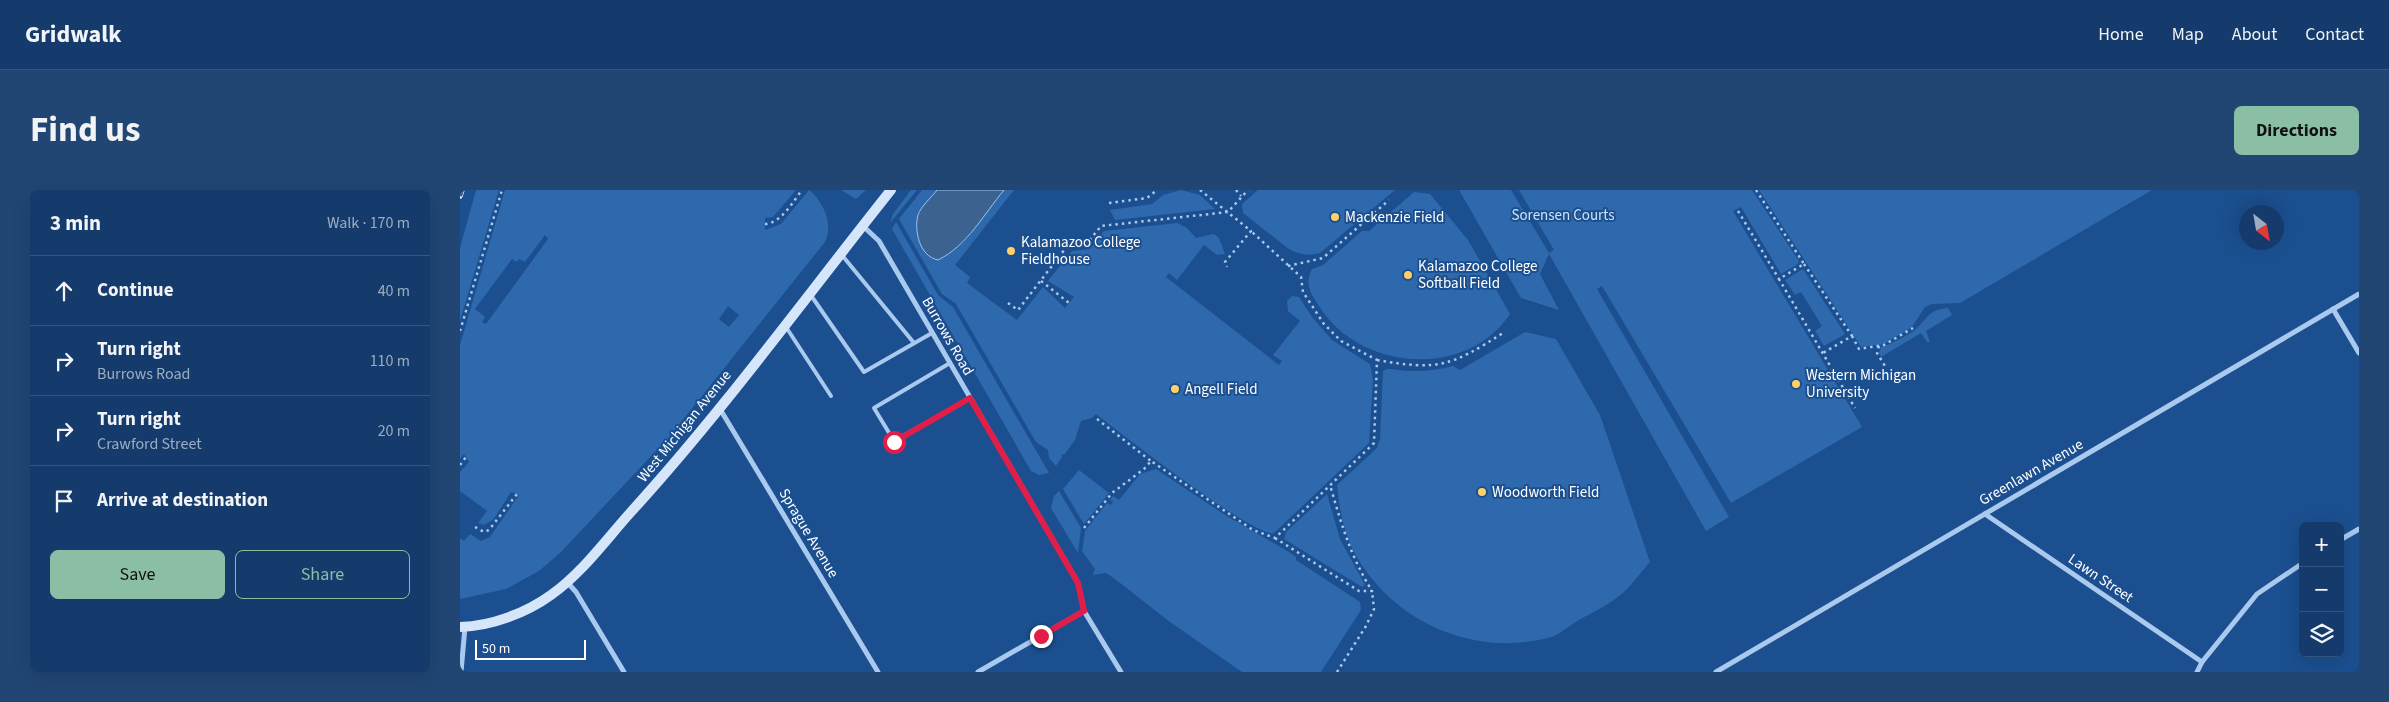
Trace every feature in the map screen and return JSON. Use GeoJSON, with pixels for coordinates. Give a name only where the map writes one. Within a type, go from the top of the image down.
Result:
{"type":"FeatureCollection","features":[{"type":"Feature","properties":{"kind":"street","name":"West Michigan Avenue"},"geometry":{"type":"LineString","coordinates":[[462,627],[517,614],[538,603],[567,582],[658,483],[891,190]]}},
{"type":"Feature","properties":{"kind":"street","name":"Burrows Road"},"geometry":{"type":"LineString","coordinates":[[862,226],[879,241],[1078,583],[1084,611],[1121,672]]}},
{"type":"Feature","properties":{"kind":"street","name":"Greenlawn Avenue"},"geometry":{"type":"LineString","coordinates":[[1716,672],[2359,294]]}},
{"type":"Feature","properties":{"kind":"street"},"geometry":{"type":"LineString","coordinates":[[2333,309],[2359,353]]}},
{"type":"Feature","properties":{"kind":"street","name":"Sprague Avenue"},"geometry":{"type":"LineString","coordinates":[[719,408],[878,672]]}},
{"type":"Feature","properties":{"kind":"street","name":"Lawn Street"},"geometry":{"type":"LineString","coordinates":[[1985,514],[2202,662]]}},
{"type":"Feature","properties":{"kind":"street"},"geometry":{"type":"LineString","coordinates":[[2344,538],[2359,529]]}},
{"type":"Feature","properties":{"kind":"street"},"geometry":{"type":"LineString","coordinates":[[2198,672],[2202,662],[2257,594],[2299,566]]}},
{"type":"Feature","properties":{"kind":"street"},"geometry":{"type":"LineString","coordinates":[[567,582],[576,592],[624,672]]}},
{"type":"Feature","properties":{"kind":"street"},"geometry":{"type":"LineString","coordinates":[[978,672],[1084,611]]}},
{"type":"Feature","properties":{"kind":"street"},"geometry":{"type":"LineString","coordinates":[[461,672],[462,627]]}},
{"type":"Feature","properties":{"kind":"lane"},"geometry":{"type":"LineString","coordinates":[[841,254],[914,343]]}},
{"type":"Feature","properties":{"kind":"lane"},"geometry":{"type":"LineString","coordinates":[[810,294],[864,372],[932,333]]}},
{"type":"Feature","properties":{"kind":"lane"},"geometry":{"type":"LineString","coordinates":[[785,325],[831,396]]}},
{"type":"Feature","properties":{"kind":"lane"},"geometry":{"type":"LineString","coordinates":[[950,363],[874,408],[894,442],[970,398]]}},
{"type":"Feature","properties":{"kind":"path"},"geometry":{"type":"LineString","coordinates":[[460,331],[502,190]]}},
{"type":"Feature","properties":{"kind":"path"},"geometry":{"type":"LineString","coordinates":[[765,224],[770,224],[778,219],[802,190]]}},
{"type":"Feature","properties":{"kind":"path"},"geometry":{"type":"LineString","coordinates":[[1109,203],[1148,198],[1158,190]]}},
{"type":"Feature","properties":{"kind":"path"},"geometry":{"type":"LineString","coordinates":[[1200,190],[1251,231],[1300,277],[1303,292],[1324,324],[1341,341],[1377,360],[1429,366],[1452,362],[1503,333]]}},
{"type":"Feature","properties":{"kind":"path"},"geometry":{"type":"LineString","coordinates":[[1236,190],[1241,196]]}},
{"type":"Feature","properties":{"kind":"path"},"geometry":{"type":"LineString","coordinates":[[1008,303],[1018,310],[1068,245],[1088,242],[1101,226],[1228,212],[1248,190]]}},
{"type":"Feature","properties":{"kind":"path"},"geometry":{"type":"LineString","coordinates":[[1756,190],[1859,349],[1879,346],[1913,328]]}},
{"type":"Feature","properties":{"kind":"path"},"geometry":{"type":"LineString","coordinates":[[1288,266],[1323,258],[1389,200]]}},
{"type":"Feature","properties":{"kind":"path"},"geometry":{"type":"LineString","coordinates":[[1738,211],[1855,408]]}},
{"type":"Feature","properties":{"kind":"path"},"geometry":{"type":"LineString","coordinates":[[1227,267],[1225,262],[1251,231]]}},
{"type":"Feature","properties":{"kind":"path"},"geometry":{"type":"LineString","coordinates":[[1779,279],[1804,264]]}},
{"type":"Feature","properties":{"kind":"path"},"geometry":{"type":"LineString","coordinates":[[1041,281],[1069,303]]}},
{"type":"Feature","properties":{"kind":"path"},"geometry":{"type":"LineString","coordinates":[[1822,353],[1852,336]]}},
{"type":"Feature","properties":{"kind":"path"},"geometry":{"type":"LineString","coordinates":[[1879,346],[1877,354],[1885,366]]}},
{"type":"Feature","properties":{"kind":"path"},"geometry":{"type":"LineString","coordinates":[[1275,538],[1374,443],[1377,360]]}},
{"type":"Feature","properties":{"kind":"path"},"geometry":{"type":"LineString","coordinates":[[1097,419],[1151,461],[1253,530],[1275,538],[1359,592],[1372,591]]}},
{"type":"Feature","properties":{"kind":"path"},"geometry":{"type":"LineString","coordinates":[[460,464],[466,458]]}},
{"type":"Feature","properties":{"kind":"path"},"geometry":{"type":"LineString","coordinates":[[1084,528],[1112,492],[1144,469],[1151,461]]}},
{"type":"Feature","properties":{"kind":"path"},"geometry":{"type":"LineString","coordinates":[[1330,485],[1342,532],[1352,556],[1372,591],[1374,609],[1366,626],[1337,672]]}},
{"type":"Feature","properties":{"kind":"path"},"geometry":{"type":"LineString","coordinates":[[475,527],[484,532],[489,530],[517,494]]}},
{"type":"Feature","properties":{"kind":"green space"},"geometry":{"type":"Polygon","coordinates":[[[476,190],[499,190],[460,321],[460,248],[476,190]]]}},
{"type":"Feature","properties":{"kind":"green space"},"geometry":{"type":"Polygon","coordinates":[[[505,190],[796,190],[773,217],[765,218],[765,230],[781,224],[809,190],[819,200],[826,213],[828,228],[825,242],[670,436],[560,553],[539,571],[506,589],[460,599],[460,538],[464,541],[470,534],[481,541],[490,537],[519,495],[511,492],[493,520],[484,525],[478,523],[487,511],[460,491],[460,472],[469,462],[464,454],[460,459],[460,345],[505,190]],[[545,235],[525,262],[519,259],[517,262],[512,259],[475,309],[485,317],[482,322],[486,324],[548,239],[545,235]],[[728,306],[719,319],[729,327],[739,315],[728,306]]]}},
{"type":"Feature","properties":{"kind":"green space"},"geometry":{"type":"Polygon","coordinates":[[[841,190],[866,190],[856,199],[841,190]]]}},
{"type":"Feature","properties":{"kind":"green space"},"geometry":{"type":"Polygon","coordinates":[[[911,190],[917,190],[890,223],[893,214],[911,190]]]}},
{"type":"Feature","properties":{"kind":"green space"},"geometry":{"type":"Polygon","coordinates":[[[922,190],[937,190],[918,213],[938,260],[958,247],[966,239],[1004,190],[1014,190],[955,265],[970,277],[967,283],[1017,320],[1043,287],[1065,308],[1074,297],[1048,281],[1072,251],[1090,249],[1104,231],[1177,223],[1187,228],[1196,238],[1214,234],[1219,238],[1225,254],[1217,255],[1204,245],[1177,280],[1169,273],[1166,277],[1279,365],[1282,361],[1273,355],[1300,321],[1288,311],[1287,301],[1292,296],[1299,297],[1312,317],[1332,340],[1370,364],[1373,380],[1369,443],[1274,533],[1262,530],[1241,519],[1215,502],[1157,461],[1096,414],[1092,418],[1081,421],[1075,440],[1064,455],[1061,454],[1062,457],[1056,466],[1049,458],[1048,450],[1036,442],[956,304],[942,294],[899,219],[922,190]]]}},
{"type":"Feature","properties":{"kind":"green space"},"geometry":{"type":"Polygon","coordinates":[[[1181,190],[1200,195],[1215,209],[1115,220],[1110,210],[1152,204],[1163,195],[1181,190]]]}},
{"type":"Feature","properties":{"kind":"green space"},"geometry":{"type":"Polygon","coordinates":[[[1258,190],[1395,190],[1320,253],[1308,255],[1289,249],[1243,213],[1242,204],[1258,190]]]}},
{"type":"Feature","properties":{"kind":"green space","name":"Sorensen Courts"},"geometry":{"type":"Polygon","coordinates":[[[1459,190],[1511,190],[1549,253],[1554,250],[1519,190],[1752,190],[1799,261],[1798,264],[1781,274],[1741,207],[1733,211],[1862,427],[1731,503],[1602,286],[1597,289],[1729,517],[1706,531],[1549,254],[1540,274],[1559,310],[1521,298],[1459,190]]]}},
{"type":"Feature","properties":{"kind":"green space"},"geometry":{"type":"Polygon","coordinates":[[[1759,190],[2152,190],[1960,303],[1932,304],[1925,307],[1912,327],[1884,344],[1861,347],[1759,190]]]}},
{"type":"Feature","properties":{"kind":"green space","name":"Kalamazoo College Softball Field"},"geometry":{"type":"Polygon","coordinates":[[[1414,192],[1430,194],[1468,240],[1510,314],[1491,335],[1467,350],[1441,358],[1413,359],[1385,354],[1360,344],[1337,328],[1316,302],[1309,284],[1312,269],[1323,265],[1362,231],[1369,231],[1414,192]]]}},
{"type":"Feature","properties":{"kind":"green space"},"geometry":{"type":"Polygon","coordinates":[[[896,222],[938,295],[953,307],[1049,473],[1039,475],[1031,471],[892,229],[896,222]]]}},
{"type":"Feature","properties":{"kind":"green space"},"geometry":{"type":"Polygon","coordinates":[[[1803,269],[1845,334],[1824,346],[1815,331],[1822,326],[1801,292],[1795,295],[1785,280],[1803,269]]]}},
{"type":"Feature","properties":{"kind":"green space"},"geometry":{"type":"Polygon","coordinates":[[[1948,308],[1952,315],[1926,331],[1930,342],[1927,342],[1921,333],[1881,357],[1879,353],[1881,347],[1914,331],[1936,310],[1948,308]]]}},
{"type":"Feature","properties":{"kind":"green space","name":"Woodworth Field"},"geometry":{"type":"Polygon","coordinates":[[[1525,332],[1556,339],[1600,415],[1650,562],[1628,588],[1614,600],[1554,636],[1522,642],[1492,642],[1463,637],[1436,628],[1410,614],[1387,595],[1368,573],[1352,548],[1342,517],[1337,485],[1377,448],[1380,439],[1383,371],[1390,369],[1426,371],[1453,366],[1460,370],[1525,332]]]}},
{"type":"Feature","properties":{"kind":"green space"},"geometry":{"type":"Polygon","coordinates":[[[1156,469],[1225,515],[1289,552],[1296,557],[1296,560],[1360,602],[1361,610],[1321,672],[1242,672],[1170,622],[1106,573],[1093,575],[1095,569],[1082,551],[1085,531],[1107,503],[1111,505],[1113,502],[1110,500],[1113,496],[1119,500],[1140,474],[1156,469]]]}},
{"type":"Feature","properties":{"kind":"green space"},"geometry":{"type":"Polygon","coordinates":[[[1079,470],[1109,493],[1084,524],[1063,489],[1079,470]]]}},
{"type":"Feature","properties":{"kind":"green space"},"geometry":{"type":"Polygon","coordinates":[[[1059,491],[1081,528],[1078,553],[1051,508],[1054,496],[1059,491]]]}},
{"type":"Feature","properties":{"kind":"green space"},"geometry":{"type":"Polygon","coordinates":[[[1327,494],[1340,539],[1365,585],[1362,587],[1284,539],[1286,532],[1327,494]]]}},
{"type":"Feature","properties":{"kind":"shaded area"},"geometry":{"type":"Polygon","coordinates":[[[937,190],[1004,190],[958,247],[938,260],[932,258],[922,248],[917,228],[919,212],[937,190]]]}},
{"type":"Feature","properties":{"kind":"railway"},"geometry":{"type":"LineString","coordinates":[[460,196],[462,190]]}},
{"type":"Feature","properties":{"kind":"place","name":"Mackenzie Field"},"geometry":{"type":"Point","coordinates":[1335,217]}},
{"type":"Feature","properties":{"kind":"place","name":"Kalamazoo College Fieldhouse"},"geometry":{"type":"Point","coordinates":[1011,251]}},
{"type":"Feature","properties":{"kind":"place","name":"Kalamazoo College Softball Field"},"geometry":{"type":"Point","coordinates":[1408,275]}},
{"type":"Feature","properties":{"kind":"place","name":"Western Michigan University"},"geometry":{"type":"Point","coordinates":[1796,384]}},
{"type":"Feature","properties":{"kind":"place","name":"Angell Field"},"geometry":{"type":"Point","coordinates":[1175,389]}},
{"type":"Feature","properties":{"kind":"place","name":"Woodworth Field"},"geometry":{"type":"Point","coordinates":[1482,492]}},
{"type":"Feature","properties":{"kind":"route"},"geometry":{"type":"LineString","coordinates":[[894,442],[970,398],[1078,583],[1084,611],[1041,636]]}}]}
